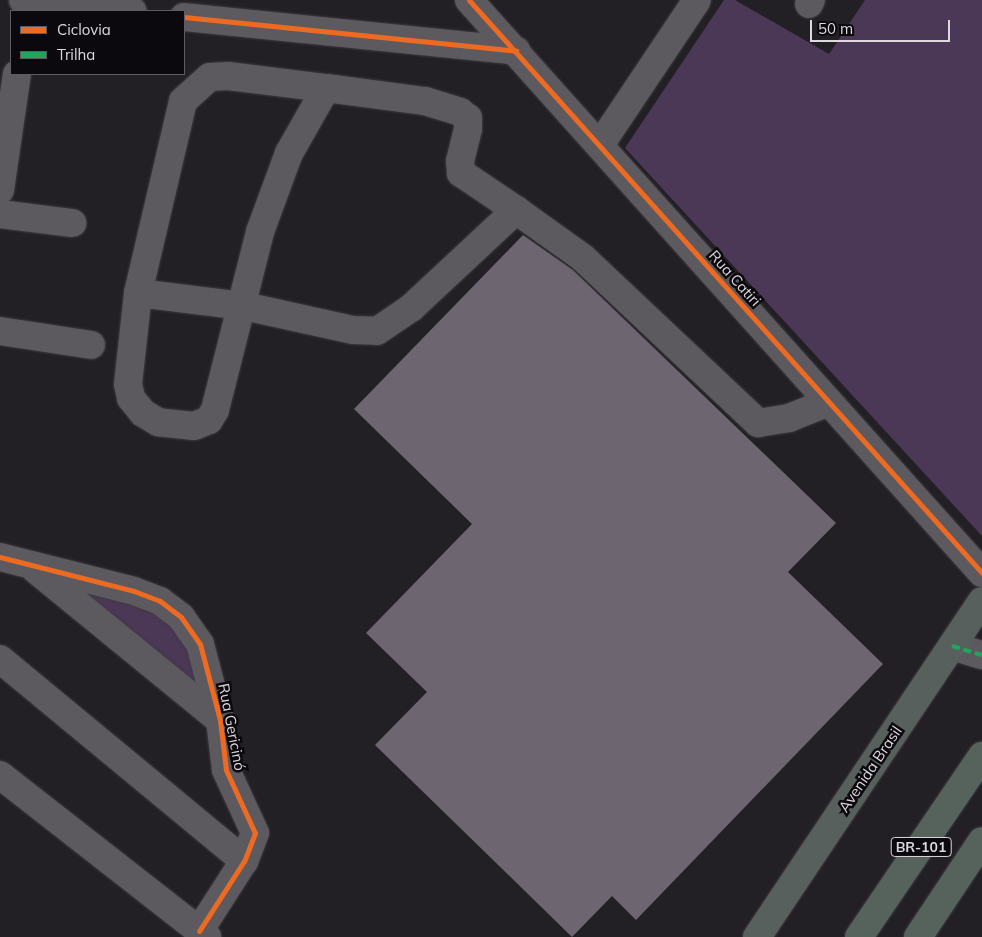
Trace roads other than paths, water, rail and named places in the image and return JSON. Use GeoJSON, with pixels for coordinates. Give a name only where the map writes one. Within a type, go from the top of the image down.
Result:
{"type":"FeatureCollection","features":[{"type":"Feature","properties":{"kind":"highway","name":"BR-101"},"geometry":{"type":"LineString","coordinates":[[859,937],[982,756]]}},
{"type":"Feature","properties":{"kind":"highway","name":"BR-101"},"geometry":{"type":"LineString","coordinates":[[918,937],[982,840]]}},
{"type":"Feature","properties":{"kind":"main road","name":"Avenida Brasil"},"geometry":{"type":"LineString","coordinates":[[757,937],[982,602]]}},
{"type":"Feature","properties":{"kind":"street"},"geometry":{"type":"LineString","coordinates":[[23,0],[122,10]]}},
{"type":"Feature","properties":{"kind":"street","name":"Rua Catiri"},"geometry":{"type":"LineString","coordinates":[[469,0],[982,573]]}},
{"type":"Feature","properties":{"kind":"street"},"geometry":{"type":"LineString","coordinates":[[600,145],[697,0]]}},
{"type":"Feature","properties":{"kind":"street"},"geometry":{"type":"LineString","coordinates":[[185,16],[516,51]]}},
{"type":"Feature","properties":{"kind":"street"},"geometry":{"type":"LineString","coordinates":[[0,190],[17,75]]}},
{"type":"Feature","properties":{"kind":"street"},"geometry":{"type":"LineString","coordinates":[[326,88],[289,153],[260,232],[244,306],[215,410],[208,420],[194,426],[158,422],[131,398],[128,384],[138,294],[183,101],[196,86],[210,76],[228,76],[326,88],[425,102],[460,112],[468,118],[468,129],[460,161],[461,173],[583,258],[758,423],[789,418],[829,402]]}},
{"type":"Feature","properties":{"kind":"street"},"geometry":{"type":"LineString","coordinates":[[138,294],[244,306],[353,330],[378,331],[411,308],[516,210]]}},
{"type":"Feature","properties":{"kind":"street"},"geometry":{"type":"LineString","coordinates":[[0,214],[72,223]]}},
{"type":"Feature","properties":{"kind":"street"},"geometry":{"type":"LineString","coordinates":[[0,331],[91,345]]}},
{"type":"Feature","properties":{"kind":"street","name":"Rua Gericinó"},"geometry":{"type":"LineString","coordinates":[[0,557],[134,590],[160,601],[181,617],[200,644],[220,720],[226,770],[255,833],[244,861],[203,934],[0,775]]}},
{"type":"Feature","properties":{"kind":"street"},"geometry":{"type":"LineString","coordinates":[[29,564],[220,720]]}},
{"type":"Feature","properties":{"kind":"street"},"geometry":{"type":"LineString","coordinates":[[952,646],[982,655]]}},
{"type":"Feature","properties":{"kind":"street"},"geometry":{"type":"LineString","coordinates":[[0,659],[244,861]]}}]}
